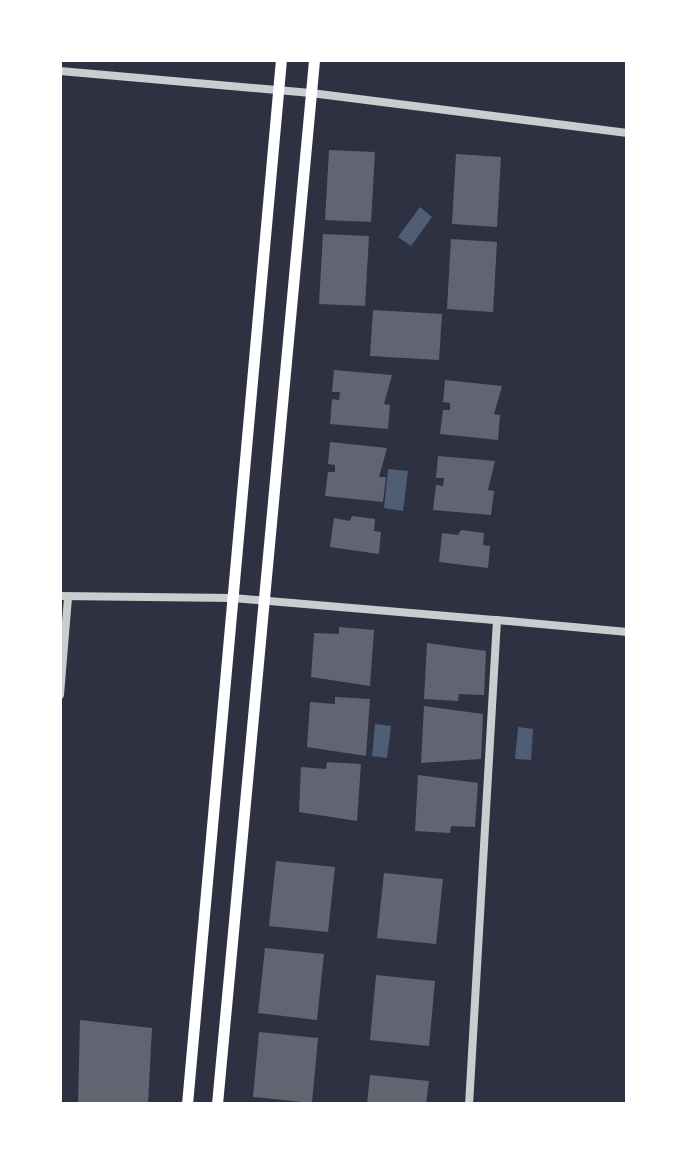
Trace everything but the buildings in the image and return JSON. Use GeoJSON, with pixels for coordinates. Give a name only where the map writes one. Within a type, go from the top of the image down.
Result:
{"type":"FeatureCollection","features":[{"type":"Feature","properties":{"kind":"main road"},"geometry":{"type":"LineString","coordinates":[[187,1104],[281,60]]}},
{"type":"Feature","properties":{"kind":"main road"},"geometry":{"type":"LineString","coordinates":[[217,1104],[314,60]]}},
{"type":"Feature","properties":{"kind":"street"},"geometry":{"type":"LineString","coordinates":[[60,71],[311,93],[627,133]]}},
{"type":"Feature","properties":{"kind":"street"},"geometry":{"type":"LineString","coordinates":[[60,695],[64,596],[233,598],[627,632]]}},
{"type":"Feature","properties":{"kind":"street"},"geometry":{"type":"LineString","coordinates":[[469,1104],[497,620]]}},
{"type":"Feature","properties":{"kind":"water"},"geometry":{"type":"Polygon","coordinates":[[[420,207],[432,217],[411,246],[398,237],[420,207]]]}},
{"type":"Feature","properties":{"kind":"water"},"geometry":{"type":"Polygon","coordinates":[[[388,469],[408,471],[403,511],[384,508],[388,469]]]}},
{"type":"Feature","properties":{"kind":"water"},"geometry":{"type":"Polygon","coordinates":[[[375,724],[391,726],[387,758],[372,756],[375,724]]]}},
{"type":"Feature","properties":{"kind":"water"},"geometry":{"type":"Polygon","coordinates":[[[518,727],[533,729],[531,760],[515,759],[518,727]]]}}]}
